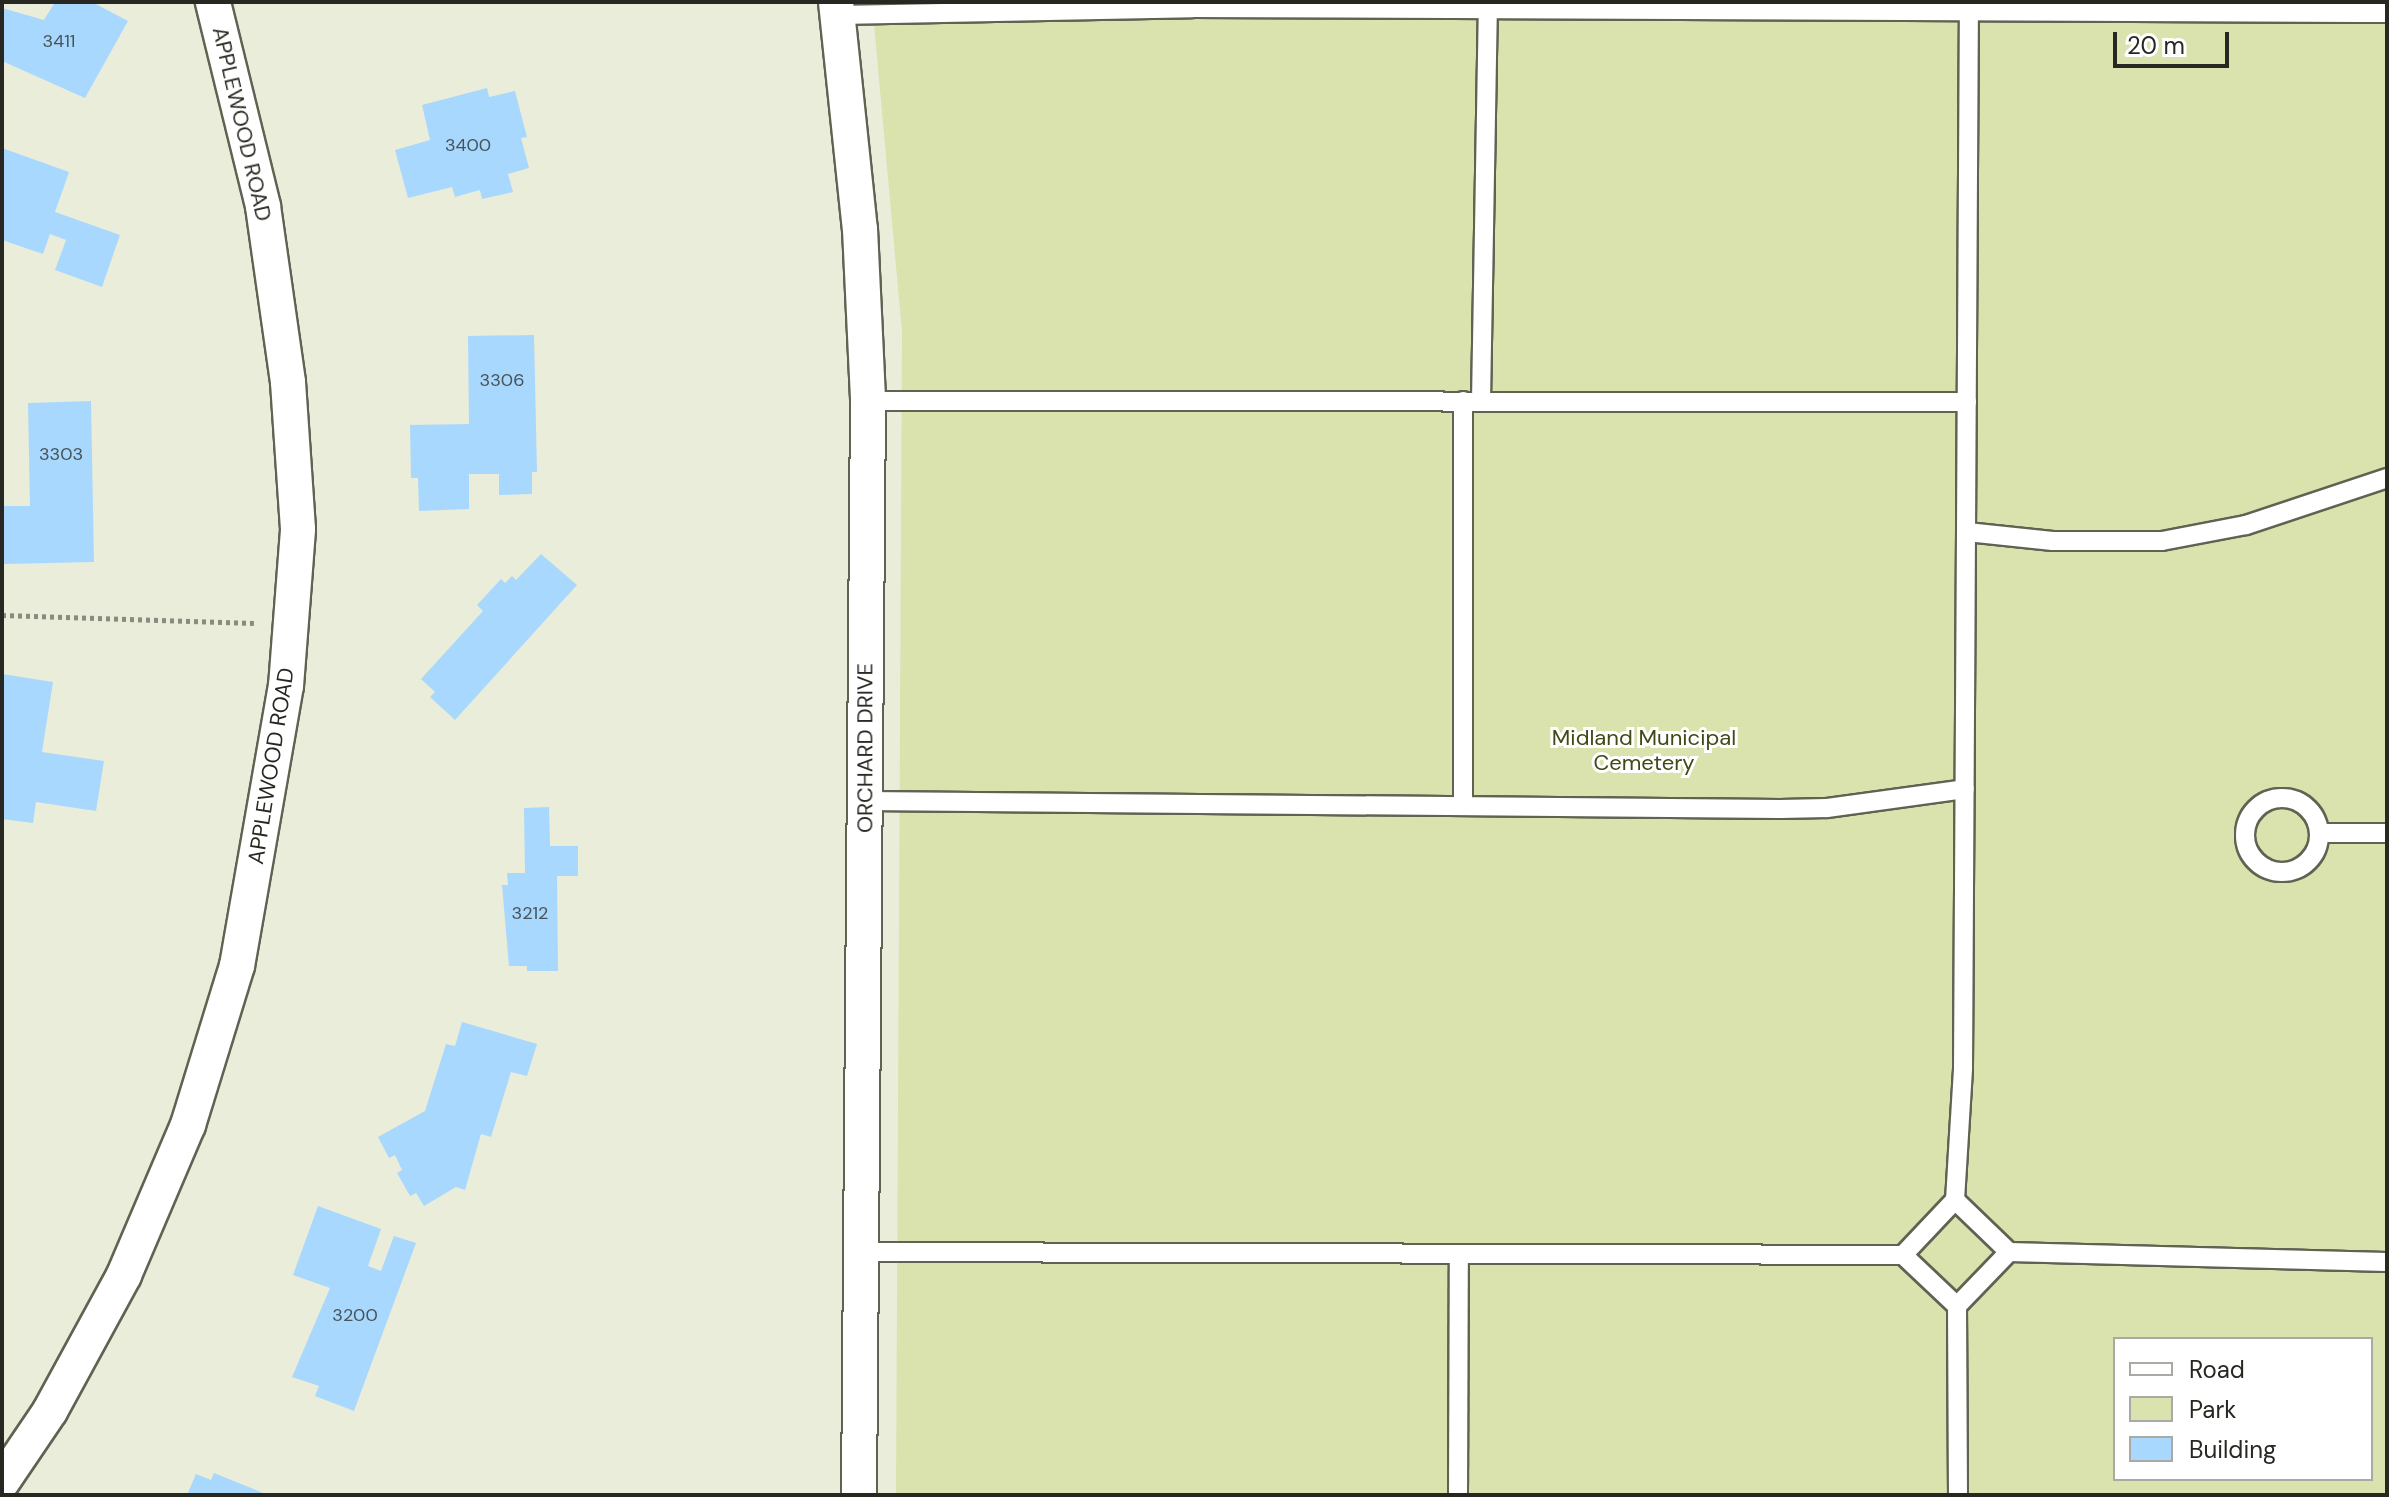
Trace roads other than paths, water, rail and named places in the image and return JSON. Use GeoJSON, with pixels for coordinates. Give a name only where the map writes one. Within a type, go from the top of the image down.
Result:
{"type":"FeatureCollection","features":[{"type":"Feature","properties":{"kind":"street","name":"APPLEWOOD ROAD"},"geometry":{"type":"LineString","coordinates":[[2,1482],[50,1411],[124,1275],[188,1125],[237,966],[286,686],[298,529],[288,382],[263,206],[213,2]]}},
{"type":"Feature","properties":{"kind":"street","name":"ORCHARD DRIVE"},"geometry":{"type":"LineString","coordinates":[[837,8],[860,229],[868,401],[859,1495]]}},
{"type":"Feature","properties":{"kind":"lane"},"geometry":{"type":"LineString","coordinates":[[1463,803],[1472,401],[1488,7]]}},
{"type":"Feature","properties":{"kind":"lane"},"geometry":{"type":"LineString","coordinates":[[1903,1255],[1955,1200],[1963,1068],[1969,7]]}},
{"type":"Feature","properties":{"kind":"lane"},"geometry":{"type":"LineString","coordinates":[[837,8],[1969,7],[2387,13]]}},
{"type":"Feature","properties":{"kind":"lane"},"geometry":{"type":"LineString","coordinates":[[868,401],[1967,402]]}},
{"type":"Feature","properties":{"kind":"lane"},"geometry":{"type":"LineString","coordinates":[[1967,532],[2053,541],[2162,541],[2246,525],[2387,478]]}},
{"type":"Feature","properties":{"kind":"lane"},"geometry":{"type":"LineString","coordinates":[[865,801],[1827,808],[1965,789]]}},
{"type":"Feature","properties":{"kind":"lane"},"geometry":{"type":"LineString","coordinates":[[2276,798],[2300,802],[2310,810],[2319,833],[2317,848],[2294,870],[2263,867],[2246,842],[2251,814],[2276,798]]}},
{"type":"Feature","properties":{"kind":"lane"},"geometry":{"type":"LineString","coordinates":[[2319,833],[2387,833]]}},
{"type":"Feature","properties":{"kind":"lane"},"geometry":{"type":"LineString","coordinates":[[1955,1200],[2009,1252],[2387,1262]]}},
{"type":"Feature","properties":{"kind":"lane"},"geometry":{"type":"LineString","coordinates":[[861,1252],[1903,1255],[1957,1306]]}},
{"type":"Feature","properties":{"kind":"lane"},"geometry":{"type":"LineString","coordinates":[[1958,1495],[1957,1306],[2009,1252]]}},
{"type":"Feature","properties":{"kind":"lane"},"geometry":{"type":"LineString","coordinates":[[1458,1495],[1459,1254]]}},
{"type":"Feature","properties":{"kind":"park label","name":"Midland Municipal Cemetery"},"geometry":{"type":"Point","coordinates":[1644,750]}}]}
